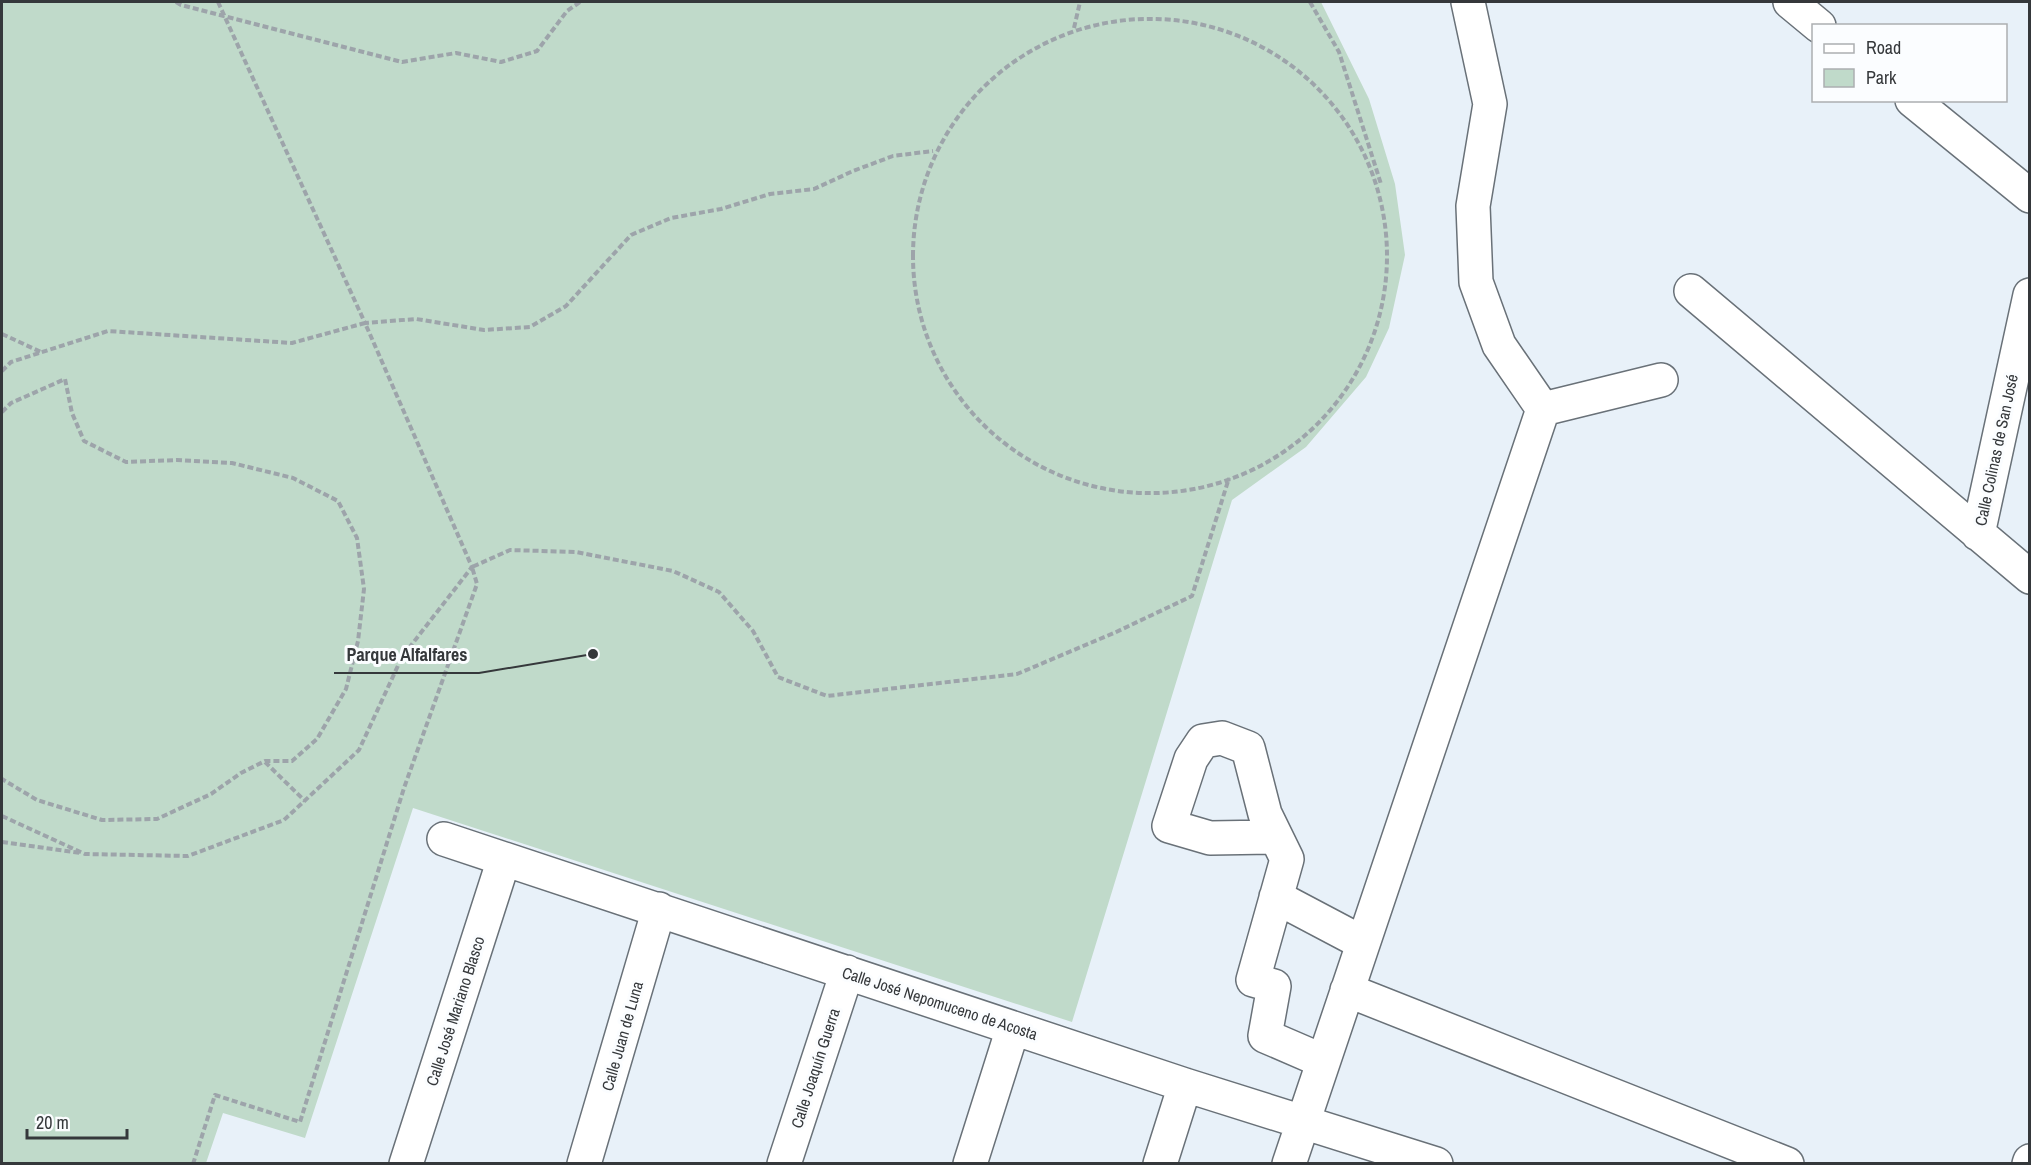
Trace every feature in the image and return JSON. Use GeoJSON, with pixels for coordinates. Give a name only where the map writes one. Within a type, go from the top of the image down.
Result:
{"type":"FeatureCollection","features":[{"type":"Feature","properties":{"kind":"street"},"geometry":{"type":"LineString","coordinates":[[1468,2],[1490,104],[1473,206],[1476,282],[1499,345],[1543,409]]}},
{"type":"Feature","properties":{"kind":"street"},"geometry":{"type":"LineString","coordinates":[[1790,2],[1817,24]]}},
{"type":"Feature","properties":{"kind":"street"},"geometry":{"type":"LineString","coordinates":[[1914,102],[2030,196]]}},
{"type":"Feature","properties":{"kind":"street"},"geometry":{"type":"LineString","coordinates":[[1691,291],[2030,577]]}},
{"type":"Feature","properties":{"kind":"street","name":"Calle Colinas de San José"},"geometry":{"type":"LineString","coordinates":[[1978,534],[2030,295]]}},
{"type":"Feature","properties":{"kind":"street"},"geometry":{"type":"LineString","coordinates":[[1543,409],[1661,380]]}},
{"type":"Feature","properties":{"kind":"street"},"geometry":{"type":"LineString","coordinates":[[1288,1164],[1543,409]]}},
{"type":"Feature","properties":{"kind":"street"},"geometry":{"type":"LineString","coordinates":[[1276,837],[1287,860],[1253,980],[1274,986],[1265,1036],[1323,1061]]}},
{"type":"Feature","properties":{"kind":"street","name":"Calle José Nepomuceno de Acosta"},"geometry":{"type":"LineString","coordinates":[[444,839],[1013,1028],[1436,1164]]}},
{"type":"Feature","properties":{"kind":"street","name":"Calle José Mariano Blasco"},"geometry":{"type":"LineString","coordinates":[[406,1164],[504,859]]}},
{"type":"Feature","properties":{"kind":"street"},"geometry":{"type":"LineString","coordinates":[[1276,897],[1363,943]]}},
{"type":"Feature","properties":{"kind":"street","name":"Calle Juan de Luna"},"geometry":{"type":"LineString","coordinates":[[584,1164],[659,909]]}},
{"type":"Feature","properties":{"kind":"street","name":"Calle Joaquín Guerra"},"geometry":{"type":"LineString","coordinates":[[784,1164],[847,972]]}},
{"type":"Feature","properties":{"kind":"street"},"geometry":{"type":"LineString","coordinates":[[1347,990],[1787,1164]]}},
{"type":"Feature","properties":{"kind":"street"},"geometry":{"type":"LineString","coordinates":[[970,1164],[1013,1028]]}},
{"type":"Feature","properties":{"kind":"street"},"geometry":{"type":"LineString","coordinates":[[1160,1164],[1185,1084]]}},
{"type":"Feature","properties":{"kind":"path"},"geometry":{"type":"LineString","coordinates":[[176,2],[226,18],[402,62],[456,52],[501,62],[537,51],[567,11],[580,2]]}},
{"type":"Feature","properties":{"kind":"path"},"geometry":{"type":"LineString","coordinates":[[193,1164],[215,1095],[300,1122],[404,788],[477,584],[472,567],[364,323],[218,2]]}},
{"type":"Feature","properties":{"kind":"path"},"geometry":{"type":"LineString","coordinates":[[1074,28],[1080,2]]}},
{"type":"Feature","properties":{"kind":"path"},"geometry":{"type":"LineString","coordinates":[[1310,2],[1339,52],[1384,193],[1389,295],[1351,390],[1277,460],[1181,494],[1079,484],[1006,447],[950,387],[917,312],[911,230],[933,151],[991,76],[1074,28],[1169,16],[1261,43],[1336,103],[1384,193]]}},
{"type":"Feature","properties":{"kind":"path"},"geometry":{"type":"LineString","coordinates":[[2,371],[11,362],[108,331],[292,343],[364,323],[416,319],[484,330],[530,327],[566,306],[631,236],[671,218],[721,209],[770,194],[814,189],[893,156],[933,151]]}},
{"type":"Feature","properties":{"kind":"path"},"geometry":{"type":"LineString","coordinates":[[2,334],[42,352]]}},
{"type":"Feature","properties":{"kind":"path"},"geometry":{"type":"LineString","coordinates":[[2,412],[12,403],[65,379],[72,413],[84,441],[126,462],[177,460],[232,463],[293,478],[338,501],[357,538],[364,589],[358,641],[346,689],[318,739],[291,761],[265,762],[241,773],[211,794],[157,819],[102,820],[37,800],[2,780]]}},
{"type":"Feature","properties":{"kind":"path"},"geometry":{"type":"LineString","coordinates":[[2,842],[85,854],[188,856],[284,820],[359,750],[402,657],[472,567],[510,550],[576,552],[674,571],[718,592],[753,631],[778,677],[827,696],[908,688],[1017,674],[1114,633],[1192,596],[1229,478]]}},
{"type":"Feature","properties":{"kind":"path"},"geometry":{"type":"LineString","coordinates":[[265,762],[305,801]]}},
{"type":"Feature","properties":{"kind":"path"},"geometry":{"type":"LineString","coordinates":[[2,816],[85,854]]}},
{"type":"Feature","properties":{"kind":"green space"},"geometry":{"type":"Polygon","coordinates":[[[2,2],[1321,2],[1369,99],[1395,184],[1405,255],[1389,328],[1366,377],[1306,447],[1232,500],[1072,1022],[413,808],[305,1138],[223,1113],[206,1163],[2,1163],[2,2]]]}},
{"type":"Feature","properties":{"kind":"place","name":"Parque Alfalfares"},"geometry":{"type":"Point","coordinates":[593,654]}}]}
